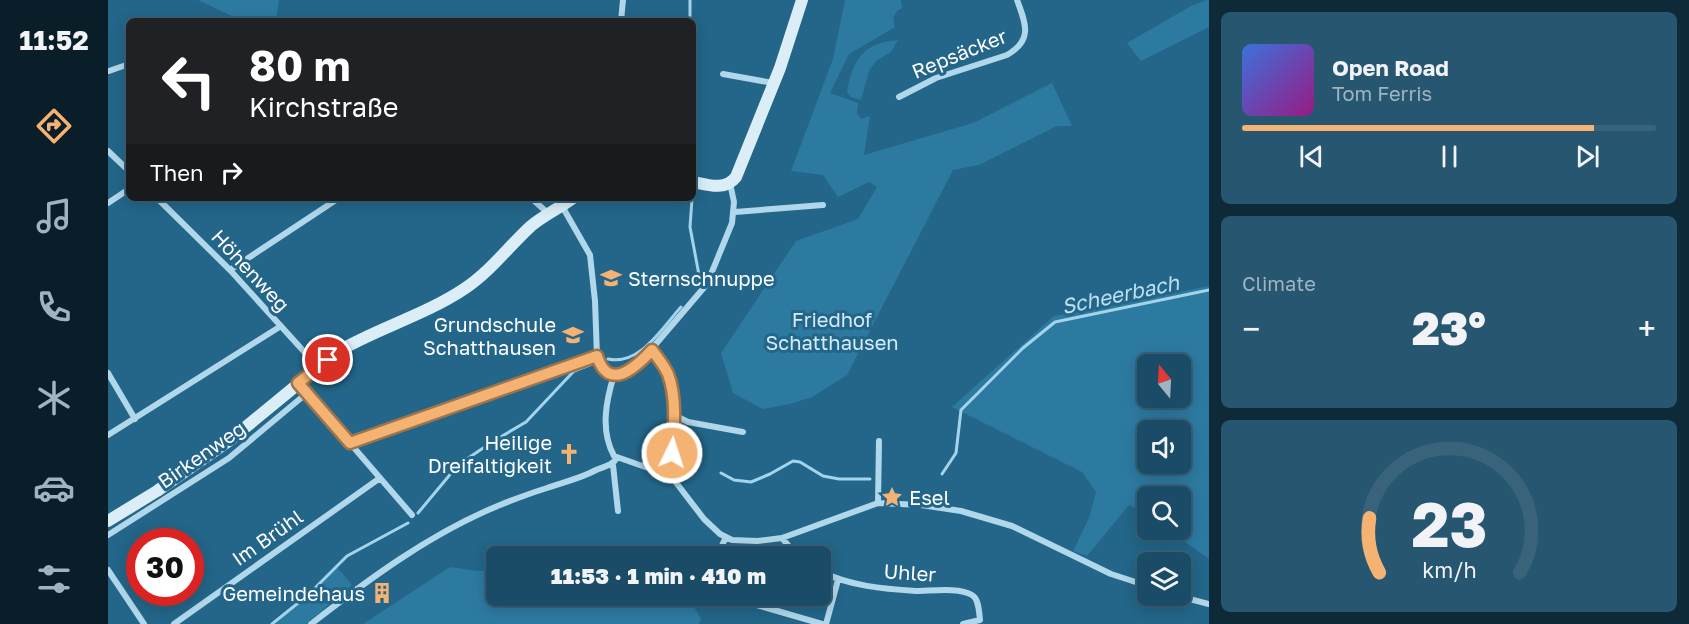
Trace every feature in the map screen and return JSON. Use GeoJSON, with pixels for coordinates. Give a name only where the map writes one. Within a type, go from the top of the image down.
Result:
{"type":"FeatureCollection","features":[{"type":"Feature","properties":{"kind":"main road"},"geometry":{"type":"LineString","coordinates":[[696,182],[718,186],[730,183],[743,163],[802,0]]}},
{"type":"Feature","properties":{"kind":"main road"},"geometry":{"type":"LineString","coordinates":[[108,521],[157,491],[230,440],[318,367],[353,343],[448,299],[465,288],[534,224],[569,201]]}},
{"type":"Feature","properties":{"kind":"street"},"geometry":{"type":"LineString","coordinates":[[621,18],[623,0]]}},
{"type":"Feature","properties":{"kind":"street","name":"Repsäcker"},"geometry":{"type":"LineString","coordinates":[[899,98],[936,78],[1007,55],[1018,49],[1023,43],[1026,31],[1017,0]]}},
{"type":"Feature","properties":{"kind":"street"},"geometry":{"type":"LineString","coordinates":[[108,70],[126,65]]}},
{"type":"Feature","properties":{"kind":"street"},"geometry":{"type":"LineString","coordinates":[[723,74],[773,83]]}},
{"type":"Feature","properties":{"kind":"street"},"geometry":{"type":"LineString","coordinates":[[108,151],[126,168]]}},
{"type":"Feature","properties":{"kind":"street"},"geometry":{"type":"LineString","coordinates":[[562,206],[590,255],[596,301],[597,356],[603,368],[614,375],[632,370],[652,350],[707,284],[735,212],[730,183]]}},
{"type":"Feature","properties":{"kind":"street"},"geometry":{"type":"LineString","coordinates":[[108,203],[126,191]]}},
{"type":"Feature","properties":{"kind":"street","name":"Höhenweg"},"geometry":{"type":"LineString","coordinates":[[160,201],[230,270],[318,367]]}},
{"type":"Feature","properties":{"kind":"street"},"geometry":{"type":"LineString","coordinates":[[230,270],[334,201]]}},
{"type":"Feature","properties":{"kind":"street"},"geometry":{"type":"LineString","coordinates":[[535,201],[550,214]]}},
{"type":"Feature","properties":{"kind":"street"},"geometry":{"type":"LineString","coordinates":[[735,212],[823,205]]}},
{"type":"Feature","properties":{"kind":"street"},"geometry":{"type":"LineString","coordinates":[[108,435],[281,326]]}},
{"type":"Feature","properties":{"kind":"street"},"geometry":{"type":"LineString","coordinates":[[652,350],[668,374],[674,415],[671,476]]}},
{"type":"Feature","properties":{"kind":"street"},"geometry":{"type":"LineString","coordinates":[[350,443],[597,356]]}},
{"type":"Feature","properties":{"kind":"street"},"geometry":{"type":"LineString","coordinates":[[108,373],[135,419]]}},
{"type":"Feature","properties":{"kind":"street"},"geometry":{"type":"LineString","coordinates":[[614,375],[605,411],[610,448],[617,458],[671,476],[704,519],[726,537],[741,542],[782,538],[878,502],[921,505],[961,512],[1012,526],[1111,574],[1137,582]]}},
{"type":"Feature","properties":{"kind":"street"},"geometry":{"type":"LineString","coordinates":[[298,383],[412,515]]}},
{"type":"Feature","properties":{"kind":"street","name":"Birkenweg"},"geometry":{"type":"LineString","coordinates":[[108,535],[228,458],[307,393]]}},
{"type":"Feature","properties":{"kind":"street"},"geometry":{"type":"LineString","coordinates":[[674,415],[688,422],[744,432]]}},
{"type":"Feature","properties":{"kind":"street"},"geometry":{"type":"LineString","coordinates":[[878,502],[879,441]]}},
{"type":"Feature","properties":{"kind":"street"},"geometry":{"type":"LineString","coordinates":[[617,458],[613,465],[618,511]]}},
{"type":"Feature","properties":{"kind":"street"},"geometry":{"type":"LineString","coordinates":[[311,624],[354,591],[433,538],[498,506],[583,478],[594,471],[613,465]]}},
{"type":"Feature","properties":{"kind":"street","name":"Im Brühl"},"geometry":{"type":"LineString","coordinates":[[174,624],[380,478]]}},
{"type":"Feature","properties":{"kind":"street"},"geometry":{"type":"LineString","coordinates":[[722,546],[726,537]]}},
{"type":"Feature","properties":{"kind":"street"},"geometry":{"type":"LineString","coordinates":[[782,538],[789,546]]}},
{"type":"Feature","properties":{"kind":"street"},"geometry":{"type":"LineString","coordinates":[[108,570],[144,624]]}},
{"type":"Feature","properties":{"kind":"street","name":"Uhler"},"geometry":{"type":"LineString","coordinates":[[831,576],[838,580],[914,591],[961,591],[970,594],[976,600],[980,620],[963,624]]}},
{"type":"Feature","properties":{"kind":"street"},"geometry":{"type":"LineString","coordinates":[[761,606],[824,624],[838,580]]}},
{"type":"Feature","properties":{"kind":"street"},"geometry":{"type":"LineString","coordinates":[[1191,599],[1209,604]]}},
{"type":"Feature","properties":{"kind":"green space"},"geometry":{"type":"Polygon","coordinates":[[[198,0],[279,0],[276,18],[236,18],[198,0]]]}},
{"type":"Feature","properties":{"kind":"green space","name":"Friedhof Schatthausen"},"geometry":{"type":"Polygon","coordinates":[[[845,0],[901,0],[902,8],[893,18],[895,27],[849,54],[830,93],[858,103],[857,113],[861,119],[870,116],[864,155],[973,123],[1052,83],[1072,126],[1057,126],[979,165],[953,170],[847,375],[812,397],[763,409],[733,393],[721,353],[796,241],[858,219],[877,187],[869,182],[838,197],[823,175],[791,171],[833,59],[845,0]]]}},
{"type":"Feature","properties":{"kind":"green space"},"geometry":{"type":"Polygon","coordinates":[[[1209,0],[1209,27],[1141,61],[1127,43],[1191,6],[1209,0]]]}},
{"type":"Feature","properties":{"kind":"green space"},"geometry":{"type":"Polygon","coordinates":[[[898,40],[891,52],[876,61],[869,71],[861,100],[851,97],[847,92],[849,80],[862,55],[876,45],[898,40]]]}},
{"type":"Feature","properties":{"kind":"green space"},"geometry":{"type":"Polygon","coordinates":[[[1209,286],[1209,559],[1182,540],[1191,540],[1191,486],[1137,486],[1137,509],[1129,505],[1087,556],[1073,551],[1089,518],[1096,492],[1082,472],[952,407],[1054,316],[1209,286]]]}},
{"type":"Feature","properties":{"kind":"green space"},"geometry":{"type":"Polygon","coordinates":[[[337,567],[352,585],[306,624],[275,624],[337,567]]]}},
{"type":"Feature","properties":{"kind":"green space"},"geometry":{"type":"Polygon","coordinates":[[[450,567],[486,571],[486,606],[694,606],[701,619],[699,624],[363,624],[450,567]]]}},
{"type":"Feature","properties":{"kind":"waterway"},"geometry":{"type":"LineString","coordinates":[[690,0],[690,18]]}},
{"type":"Feature","properties":{"kind":"waterway"},"geometry":{"type":"LineString","coordinates":[[692,201],[690,227],[699,275],[694,284]]}},
{"type":"Feature","properties":{"kind":"waterway","name":"Scheerbach"},"geometry":{"type":"LineString","coordinates":[[942,474],[956,453],[961,410],[1023,348],[1055,322],[1209,290]]}},
{"type":"Feature","properties":{"kind":"waterway"},"geometry":{"type":"LineString","coordinates":[[608,359],[620,360],[640,351],[658,335],[681,307]]}},
{"type":"Feature","properties":{"kind":"waterway"},"geometry":{"type":"LineString","coordinates":[[418,513],[458,465],[526,422],[574,371],[592,364]]}},
{"type":"Feature","properties":{"kind":"waterway"},"geometry":{"type":"LineString","coordinates":[[721,473],[734,480],[751,482],[793,461],[800,462],[823,476],[839,479],[870,479]]}},
{"type":"Feature","properties":{"kind":"waterway"},"geometry":{"type":"LineString","coordinates":[[272,624],[308,595],[347,556],[408,523]]}},
{"type":"Feature","properties":{"kind":"place","name":"Sternschnuppe"},"geometry":{"type":"Point","coordinates":[611,278]}},
{"type":"Feature","properties":{"kind":"place","name":"Grundschule Schatthausen"},"geometry":{"type":"Point","coordinates":[573,335]}},
{"type":"Feature","properties":{"kind":"place","name":"Heilige Dreifaltigkeit"},"geometry":{"type":"Point","coordinates":[569,454]}},
{"type":"Feature","properties":{"kind":"place","name":"Esel"},"geometry":{"type":"Point","coordinates":[892,497]}},
{"type":"Feature","properties":{"kind":"place","name":"Gemeindehaus"},"geometry":{"type":"Point","coordinates":[382,593]}},
{"type":"Feature","properties":{"kind":"route"},"geometry":{"type":"LineString","coordinates":[[328,360],[298,383],[350,443],[597,356],[599,363],[607,372],[614,375],[621,374],[632,370],[652,350],[664,366],[671,383],[674,415],[672,453]]}}]}
